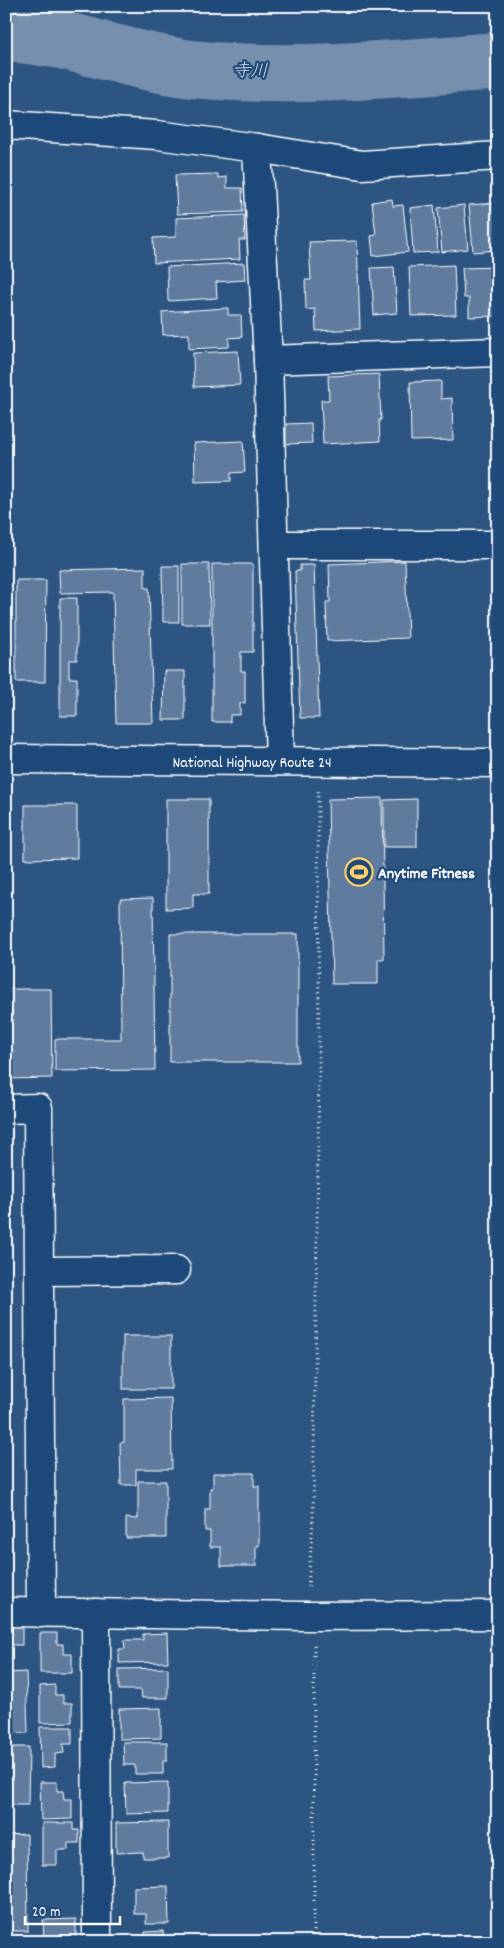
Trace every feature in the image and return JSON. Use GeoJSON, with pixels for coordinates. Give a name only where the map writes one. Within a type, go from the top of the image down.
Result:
{"type":"FeatureCollection","features":[{"type":"Feature","properties":{"kind":"main road"},"geometry":{"type":"LineString","coordinates":[[6,125],[157,136],[257,148],[362,165],[498,156]]}},
{"type":"Feature","properties":{"kind":"main road"},"geometry":{"type":"LineString","coordinates":[[257,148],[268,360],[280,762]]}},
{"type":"Feature","properties":{"kind":"main road"},"geometry":{"type":"LineString","coordinates":[[268,360],[498,352]]}},
{"type":"Feature","properties":{"kind":"main road"},"geometry":{"type":"LineString","coordinates":[[274,545],[498,545]]}},
{"type":"Feature","properties":{"kind":"main road","name":"National Highway Route 24"},"geometry":{"type":"LineString","coordinates":[[6,759],[498,763]]}},
{"type":"Feature","properties":{"kind":"main road"},"geometry":{"type":"LineString","coordinates":[[6,1109],[38,1108],[41,1612]]}},
{"type":"Feature","properties":{"kind":"main road"},"geometry":{"type":"LineString","coordinates":[[39,1271],[176,1270]]}},
{"type":"Feature","properties":{"kind":"main road"},"geometry":{"type":"LineString","coordinates":[[6,1612],[306,1616],[498,1614]]}},
{"type":"Feature","properties":{"kind":"main road"},"geometry":{"type":"LineString","coordinates":[[96,1613],[97,1942]]}},
{"type":"Feature","properties":{"kind":"path"},"geometry":{"type":"LineString","coordinates":[[314,1942],[314,1638],[306,1616],[313,1491],[319,1076],[318,761]]}},
{"type":"Feature","properties":{"kind":"building"},"geometry":{"type":"Polygon","coordinates":[[[218,174],[218,178],[227,177],[227,188],[242,188],[243,212],[177,214],[175,175],[218,174]]]}},
{"type":"Feature","properties":{"kind":"building"},"geometry":{"type":"Polygon","coordinates":[[[392,199],[393,206],[403,205],[408,252],[373,256],[371,236],[376,235],[372,202],[392,199]]]}},
{"type":"Feature","properties":{"kind":"building"},"geometry":{"type":"Polygon","coordinates":[[[494,203],[498,250],[473,252],[469,205],[494,203]]]}},
{"type":"Feature","properties":{"kind":"building"},"geometry":{"type":"Polygon","coordinates":[[[434,205],[438,252],[413,253],[410,208],[434,205]]]}},
{"type":"Feature","properties":{"kind":"building"},"geometry":{"type":"Polygon","coordinates":[[[464,205],[468,249],[442,252],[438,208],[464,205]]]}},
{"type":"Feature","properties":{"kind":"building"},"geometry":{"type":"Polygon","coordinates":[[[244,215],[245,240],[239,240],[240,259],[154,263],[153,238],[176,237],[176,218],[244,215]]]}},
{"type":"Feature","properties":{"kind":"building"},"geometry":{"type":"Polygon","coordinates":[[[357,241],[360,329],[316,331],[315,309],[306,310],[305,280],[311,280],[309,242],[357,241]]]}},
{"type":"Feature","properties":{"kind":"building"},"geometry":{"type":"Polygon","coordinates":[[[244,263],[245,280],[216,282],[217,298],[168,301],[167,267],[244,263]]]}},
{"type":"Feature","properties":{"kind":"building"},"geometry":{"type":"Polygon","coordinates":[[[454,265],[456,315],[411,316],[409,267],[454,265]]]}},
{"type":"Feature","properties":{"kind":"building"},"geometry":{"type":"Polygon","coordinates":[[[394,267],[397,313],[374,315],[371,268],[394,267]]]}},
{"type":"Feature","properties":{"kind":"building"},"geometry":{"type":"Polygon","coordinates":[[[498,267],[498,316],[469,317],[469,298],[464,298],[462,268],[498,267]]]}},
{"type":"Feature","properties":{"kind":"building"},"geometry":{"type":"Polygon","coordinates":[[[228,308],[228,315],[241,315],[242,337],[229,338],[229,347],[189,349],[189,334],[163,335],[162,312],[228,308]]]}},
{"type":"Feature","properties":{"kind":"building"},"geometry":{"type":"Polygon","coordinates":[[[238,351],[240,385],[194,387],[193,353],[238,351]]]}},
{"type":"Feature","properties":{"kind":"building"},"geometry":{"type":"Polygon","coordinates":[[[379,374],[380,441],[323,444],[321,400],[329,400],[328,376],[379,374]]]}},
{"type":"Feature","properties":{"kind":"building"},"geometry":{"type":"Polygon","coordinates":[[[441,381],[441,399],[452,398],[453,440],[411,441],[410,382],[441,381]]]}},
{"type":"Feature","properties":{"kind":"building"},"geometry":{"type":"Polygon","coordinates":[[[311,423],[312,443],[286,444],[286,424],[311,423]]]}},
{"type":"Feature","properties":{"kind":"building"},"geometry":{"type":"Polygon","coordinates":[[[243,441],[245,472],[231,473],[231,481],[195,482],[194,443],[243,441]]]}},
{"type":"Feature","properties":{"kind":"building"},"geometry":{"type":"Polygon","coordinates":[[[405,561],[408,638],[327,641],[326,602],[330,602],[329,564],[405,561]]]}},
{"type":"Feature","properties":{"kind":"building"},"geometry":{"type":"Polygon","coordinates":[[[182,564],[209,564],[210,624],[182,624],[182,564]]]}},
{"type":"Feature","properties":{"kind":"building"},"geometry":{"type":"Polygon","coordinates":[[[212,564],[253,564],[253,652],[241,652],[241,671],[245,671],[245,703],[240,703],[240,715],[230,715],[230,722],[212,722],[212,564]]]}},
{"type":"Feature","properties":{"kind":"building"},"geometry":{"type":"Polygon","coordinates":[[[300,565],[314,565],[319,718],[300,718],[295,571],[300,571],[300,565]]]}},
{"type":"Feature","properties":{"kind":"building"},"geometry":{"type":"Polygon","coordinates":[[[162,566],[179,566],[179,622],[163,622],[162,566]]]}},
{"type":"Feature","properties":{"kind":"building"},"geometry":{"type":"Polygon","coordinates":[[[145,568],[145,588],[149,588],[153,723],[116,723],[113,592],[60,593],[59,570],[145,568]]]}},
{"type":"Feature","properties":{"kind":"building"},"geometry":{"type":"Polygon","coordinates":[[[16,580],[46,580],[45,682],[16,682],[16,580]]]}},
{"type":"Feature","properties":{"kind":"building"},"geometry":{"type":"Polygon","coordinates":[[[60,598],[77,598],[77,660],[69,660],[69,678],[77,678],[77,716],[60,716],[60,598]]]}},
{"type":"Feature","properties":{"kind":"building"},"geometry":{"type":"Polygon","coordinates":[[[164,671],[185,671],[185,720],[163,720],[164,671]]]}},
{"type":"Feature","properties":{"kind":"building"},"geometry":{"type":"Polygon","coordinates":[[[382,798],[384,959],[378,959],[378,984],[332,984],[328,799],[382,798]]]}},
{"type":"Feature","properties":{"kind":"building"},"geometry":{"type":"Polygon","coordinates":[[[166,799],[209,799],[209,894],[193,894],[193,908],[166,909],[166,799]]]}},
{"type":"Feature","properties":{"kind":"building"},"geometry":{"type":"Polygon","coordinates":[[[417,799],[417,847],[384,847],[384,800],[417,799]]]}},
{"type":"Feature","properties":{"kind":"building"},"geometry":{"type":"Polygon","coordinates":[[[25,805],[77,805],[77,858],[25,859],[25,805]]]}},
{"type":"Feature","properties":{"kind":"building"},"geometry":{"type":"Polygon","coordinates":[[[153,898],[155,1070],[55,1071],[55,1039],[121,1039],[120,899],[153,898]]]}},
{"type":"Feature","properties":{"kind":"building"},"geometry":{"type":"Polygon","coordinates":[[[170,934],[298,934],[298,1062],[170,1062],[170,934]]]}},
{"type":"Feature","properties":{"kind":"building"},"geometry":{"type":"Polygon","coordinates":[[[6,989],[51,989],[52,1078],[6,1079],[6,989]]]}},
{"type":"Feature","properties":{"kind":"building"},"geometry":{"type":"Polygon","coordinates":[[[123,1336],[171,1336],[171,1389],[123,1389],[123,1336]]]}},
{"type":"Feature","properties":{"kind":"building"},"geometry":{"type":"Polygon","coordinates":[[[171,1398],[172,1469],[136,1469],[136,1485],[121,1485],[120,1443],[124,1442],[124,1399],[171,1398]]]}},
{"type":"Feature","properties":{"kind":"building"},"geometry":{"type":"Polygon","coordinates":[[[213,1473],[254,1473],[254,1486],[259,1486],[259,1546],[256,1546],[256,1566],[221,1566],[221,1547],[210,1547],[210,1531],[205,1531],[205,1509],[210,1509],[210,1488],[213,1488],[213,1473]]]}},
{"type":"Feature","properties":{"kind":"building"},"geometry":{"type":"Polygon","coordinates":[[[138,1481],[166,1481],[166,1538],[126,1538],[126,1518],[138,1519],[138,1481]]]}},
{"type":"Feature","properties":{"kind":"building"},"geometry":{"type":"Polygon","coordinates":[[[6,1623],[22,1623],[22,1645],[6,1645],[6,1623]]]}},
{"type":"Feature","properties":{"kind":"building"},"geometry":{"type":"Polygon","coordinates":[[[40,1633],[57,1633],[57,1644],[63,1644],[63,1654],[72,1654],[72,1673],[40,1673],[40,1633]]]}},
{"type":"Feature","properties":{"kind":"building"},"geometry":{"type":"Polygon","coordinates":[[[167,1633],[168,1662],[119,1663],[119,1649],[125,1649],[124,1640],[143,1640],[143,1634],[167,1633]]]}},
{"type":"Feature","properties":{"kind":"building"},"geometry":{"type":"Polygon","coordinates":[[[168,1668],[168,1698],[142,1698],[141,1690],[119,1690],[119,1669],[168,1668]]]}},
{"type":"Feature","properties":{"kind":"building"},"geometry":{"type":"Polygon","coordinates":[[[26,1672],[28,1733],[9,1734],[8,1673],[26,1672]]]}},
{"type":"Feature","properties":{"kind":"building"},"geometry":{"type":"Polygon","coordinates":[[[55,1685],[55,1695],[63,1695],[63,1703],[72,1703],[72,1722],[40,1723],[40,1686],[55,1685]]]}},
{"type":"Feature","properties":{"kind":"building"},"geometry":{"type":"Polygon","coordinates":[[[161,1708],[161,1738],[119,1739],[119,1709],[161,1708]]]}},
{"type":"Feature","properties":{"kind":"building"},"geometry":{"type":"Polygon","coordinates":[[[40,1727],[72,1727],[72,1744],[63,1744],[64,1753],[55,1754],[55,1767],[41,1768],[40,1727]]]}},
{"type":"Feature","properties":{"kind":"building"},"geometry":{"type":"Polygon","coordinates":[[[123,1742],[167,1742],[167,1761],[163,1761],[163,1774],[135,1774],[135,1765],[124,1765],[123,1742]]]}},
{"type":"Feature","properties":{"kind":"building"},"geometry":{"type":"Polygon","coordinates":[[[6,1747],[29,1747],[28,1805],[6,1805],[6,1747]]]}},
{"type":"Feature","properties":{"kind":"building"},"geometry":{"type":"Polygon","coordinates":[[[40,1782],[57,1782],[57,1791],[63,1791],[64,1799],[72,1799],[72,1819],[41,1820],[40,1782]]]}},
{"type":"Feature","properties":{"kind":"building"},"geometry":{"type":"Polygon","coordinates":[[[168,1782],[168,1813],[126,1814],[125,1783],[168,1782]]]}},
{"type":"Feature","properties":{"kind":"building"},"geometry":{"type":"Polygon","coordinates":[[[168,1822],[168,1858],[143,1858],[143,1852],[116,1853],[116,1823],[168,1822]]]}},
{"type":"Feature","properties":{"kind":"building"},"geometry":{"type":"Polygon","coordinates":[[[42,1823],[73,1823],[73,1830],[79,1830],[79,1843],[68,1843],[68,1850],[57,1850],[57,1865],[42,1865],[42,1823]]]}},
{"type":"Feature","properties":{"kind":"building"},"geometry":{"type":"Polygon","coordinates":[[[27,1834],[28,1931],[6,1931],[6,1835],[27,1834]]]}},
{"type":"Feature","properties":{"kind":"building"},"geometry":{"type":"Polygon","coordinates":[[[168,1886],[169,1924],[146,1924],[146,1914],[134,1914],[134,1887],[168,1886]]]}},
{"type":"Feature","properties":{"kind":"building"},"geometry":{"type":"Polygon","coordinates":[[[76,1919],[76,1938],[68,1938],[68,1942],[44,1942],[43,1920],[76,1919]]]}},
{"type":"Feature","properties":{"kind":"building"},"geometry":{"type":"Polygon","coordinates":[[[163,1931],[164,1942],[145,1942],[145,1932],[163,1931]]]}},
{"type":"Feature","properties":{"kind":"waterway","name":"寺川"},"geometry":{"type":"LineString","coordinates":[[6,32],[66,41],[144,61],[176,67],[230,72],[345,72],[498,61]]}},
{"type":"Feature","properties":{"kind":"place","name":"Anytime Fitness"},"geometry":{"type":"Point","coordinates":[359,872]}}]}
